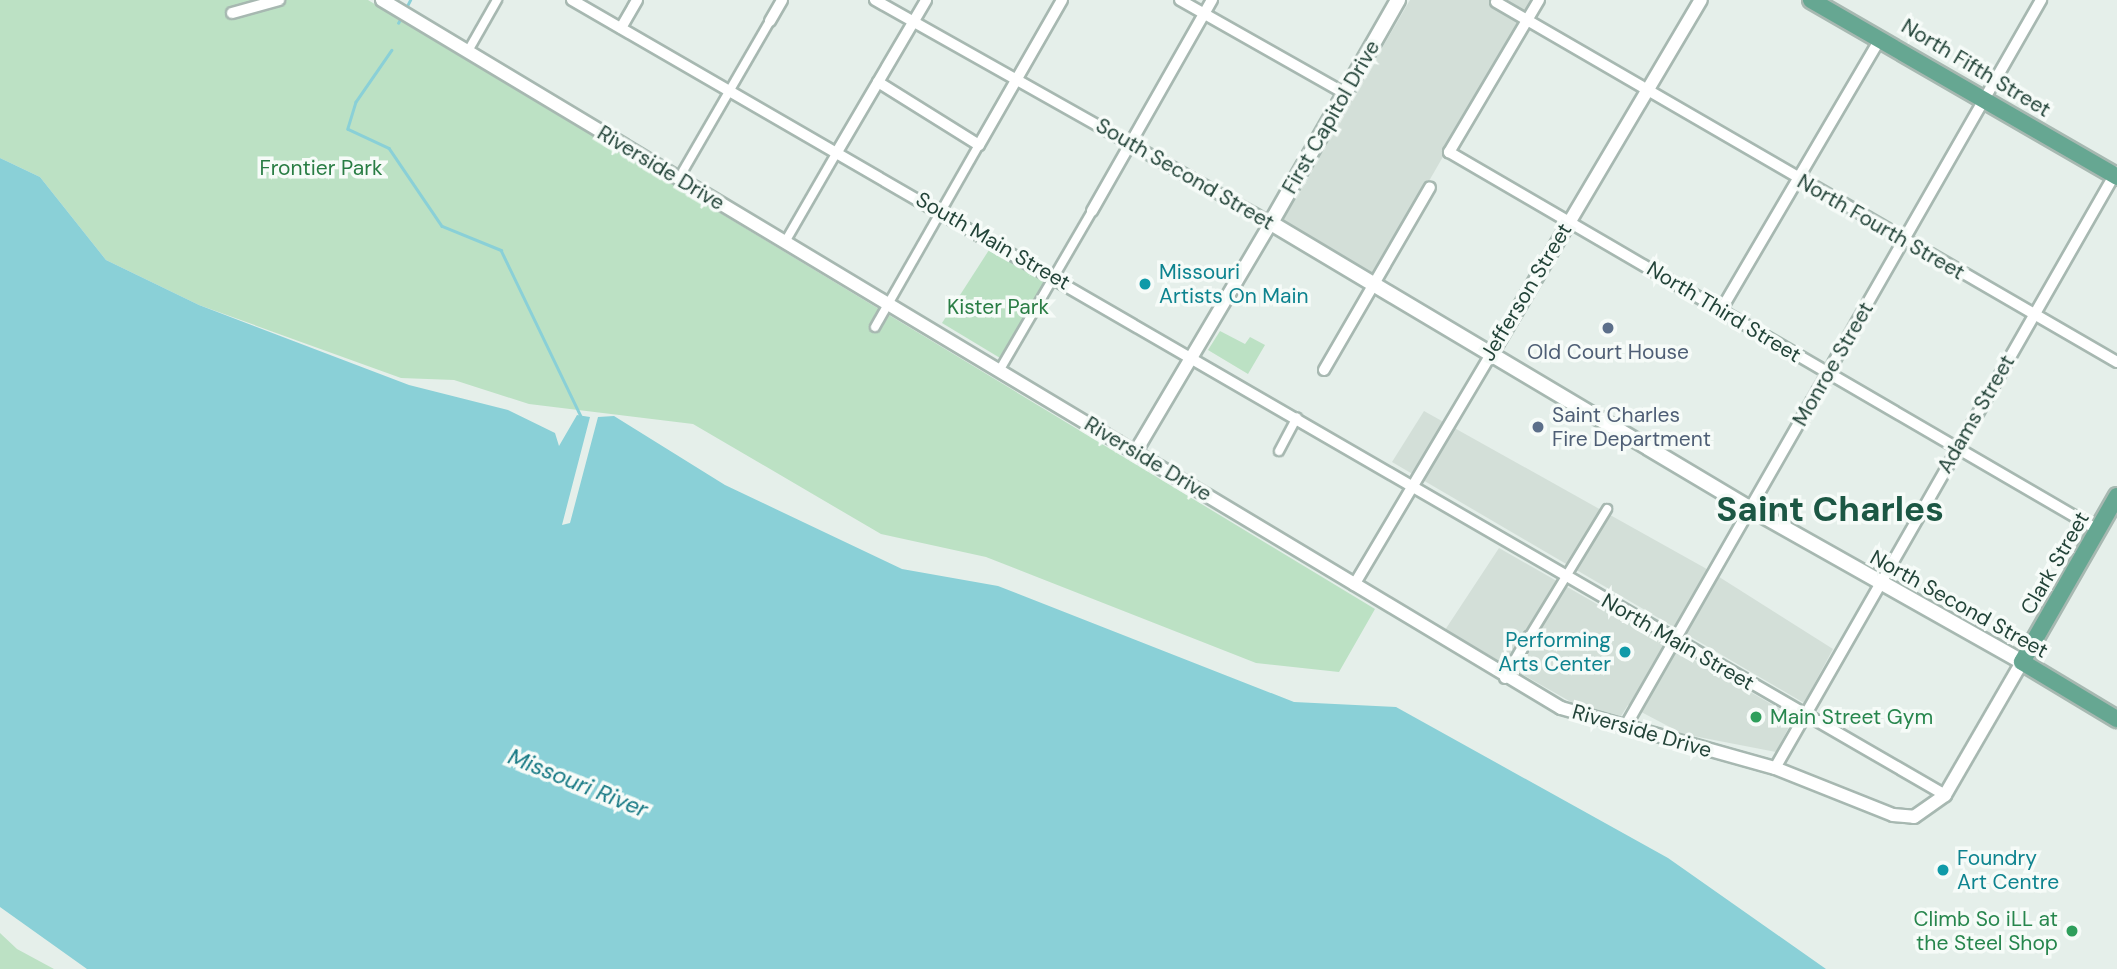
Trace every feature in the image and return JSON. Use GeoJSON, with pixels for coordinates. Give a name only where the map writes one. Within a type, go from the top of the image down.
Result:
{"type":"FeatureCollection","features":[{"type":"Feature","properties":{"kind":"main road","name":"First Capitol Drive"},"geometry":{"type":"LineString","coordinates":[[1271,223],[1398,0]]}},
{"type":"Feature","properties":{"kind":"main road","name":"North Fifth Street"},"geometry":{"type":"LineString","coordinates":[[1811,0],[1881,37],[2116,174]]}},
{"type":"Feature","properties":{"kind":"main road","name":"South Second Street"},"geometry":{"type":"LineString","coordinates":[[1271,223],[1492,353]]}},
{"type":"Feature","properties":{"kind":"main road","name":"North Second Street"},"geometry":{"type":"LineString","coordinates":[[1492,353],[1749,509],[2022,662],[2113,717]]}},
{"type":"Feature","properties":{"kind":"main road","name":"Clark Street"},"geometry":{"type":"LineString","coordinates":[[2022,662],[2117,496]]}},
{"type":"Feature","properties":{"kind":"street"},"geometry":{"type":"LineString","coordinates":[[232,13],[279,0]]}},
{"type":"Feature","properties":{"kind":"street"},"geometry":{"type":"LineString","coordinates":[[468,51],[497,0]]}},
{"type":"Feature","properties":{"kind":"street","name":"South Main Street"},"geometry":{"type":"LineString","coordinates":[[572,0],[1297,416],[1413,486]]}},
{"type":"Feature","properties":{"kind":"street"},"geometry":{"type":"LineString","coordinates":[[621,28],[637,0]]}},
{"type":"Feature","properties":{"kind":"street"},"geometry":{"type":"LineString","coordinates":[[682,171],[782,0]]}},
{"type":"Feature","properties":{"kind":"street","name":"South Second Street"},"geometry":{"type":"LineString","coordinates":[[875,0],[1271,223]]}},
{"type":"Feature","properties":{"kind":"street"},"geometry":{"type":"LineString","coordinates":[[785,242],[926,0]]}},
{"type":"Feature","properties":{"kind":"street"},"geometry":{"type":"LineString","coordinates":[[875,327],[1062,0]]}},
{"type":"Feature","properties":{"kind":"street"},"geometry":{"type":"LineString","coordinates":[[1180,0],[1346,94]]}},
{"type":"Feature","properties":{"kind":"street"},"geometry":{"type":"LineString","coordinates":[[999,371],[1056,278],[1212,0]]}},
{"type":"Feature","properties":{"kind":"street"},"geometry":{"type":"LineString","coordinates":[[1527,20],[1539,0]]}},
{"type":"Feature","properties":{"kind":"street","name":"Jefferson Street"},"geometry":{"type":"LineString","coordinates":[[1354,585],[1701,0]]}},
{"type":"Feature","properties":{"kind":"street","name":"Monroe Street"},"geometry":{"type":"LineString","coordinates":[[1625,727],[2041,0]]}},
{"type":"Feature","properties":{"kind":"street","name":"Riverside Drive"},"geometry":{"type":"LineString","coordinates":[[382,1],[1136,451],[1505,678],[1561,708],[1775,768],[1903,818],[1924,814],[1945,795]]}},
{"type":"Feature","properties":{"kind":"street","name":"North Fourth Street"},"geometry":{"type":"LineString","coordinates":[[1496,2],[1797,179],[2117,362]]}},
{"type":"Feature","properties":{"kind":"street","name":"North Third Street"},"geometry":{"type":"LineString","coordinates":[[1527,20],[1449,152],[2098,530]]}},
{"type":"Feature","properties":{"kind":"street"},"geometry":{"type":"LineString","coordinates":[[1721,310],[1881,37]]}},
{"type":"Feature","properties":{"kind":"street"},"geometry":{"type":"LineString","coordinates":[[878,82],[979,145]]}},
{"type":"Feature","properties":{"kind":"street","name":"Adams Street"},"geometry":{"type":"LineString","coordinates":[[1775,768],[1877,582],[2116,174]]}},
{"type":"Feature","properties":{"kind":"street"},"geometry":{"type":"LineString","coordinates":[[1324,370],[1376,285],[1430,187]]}},
{"type":"Feature","properties":{"kind":"street","name":"First Capitol Drive"},"geometry":{"type":"LineString","coordinates":[[1136,451],[1271,223]]}},
{"type":"Feature","properties":{"kind":"street"},"geometry":{"type":"LineString","coordinates":[[1279,451],[1297,416]]}},
{"type":"Feature","properties":{"kind":"street","name":"North Main Street"},"geometry":{"type":"LineString","coordinates":[[1413,486],[1945,795]]}},
{"type":"Feature","properties":{"kind":"street"},"geometry":{"type":"LineString","coordinates":[[1505,678],[1607,509]]}},
{"type":"Feature","properties":{"kind":"street","name":"Clark Street"},"geometry":{"type":"LineString","coordinates":[[1945,795],[2022,662]]}},
{"type":"Feature","properties":{"kind":"shaded area"},"geometry":{"type":"Polygon","coordinates":[[[1410,0],[1533,0],[1375,275],[1281,221],[1410,0]]]}},
{"type":"Feature","properties":{"kind":"shaded area"},"geometry":{"type":"Polygon","coordinates":[[[1424,411],[1705,568],[1833,649],[1804,703],[1392,462],[1424,411]]]}},
{"type":"Feature","properties":{"kind":"shaded area"},"geometry":{"type":"Polygon","coordinates":[[[1499,548],[1794,717],[1776,752],[1683,734],[1628,705],[1621,716],[1571,702],[1445,630],[1499,548]]]}},
{"type":"Feature","properties":{"kind":"green space","name":"Frontier Park"},"geometry":{"type":"Polygon","coordinates":[[[0,0],[368,0],[1375,609],[1339,672],[1256,663],[986,557],[881,534],[693,424],[529,404],[454,380],[401,378],[199,305],[106,260],[40,177],[0,158],[0,0]]]}},
{"type":"Feature","properties":{"kind":"green space","name":"Kister Park"},"geometry":{"type":"Polygon","coordinates":[[[989,250],[1054,287],[1010,364],[942,323],[989,250]]]}},
{"type":"Feature","properties":{"kind":"green space"},"geometry":{"type":"Polygon","coordinates":[[[1220,331],[1245,344],[1250,337],[1265,345],[1248,374],[1208,350],[1220,331]]]}},
{"type":"Feature","properties":{"kind":"green space"},"geometry":{"type":"Polygon","coordinates":[[[0,933],[17,949],[54,969],[0,969],[0,933]]]}},
{"type":"Feature","properties":{"kind":"water","name":"Missouri River"},"geometry":{"type":"Polygon","coordinates":[[[0,158],[40,177],[106,260],[199,305],[409,385],[508,410],[555,433],[559,446],[577,415],[590,417],[562,525],[570,523],[598,417],[614,416],[725,485],[902,569],[998,586],[1294,702],[1396,707],[1668,858],[1826,969],[87,969],[0,907],[0,158]]]}},
{"type":"Feature","properties":{"kind":"waterway"},"geometry":{"type":"LineString","coordinates":[[405,10],[410,0]]}},
{"type":"Feature","properties":{"kind":"waterway"},"geometry":{"type":"LineString","coordinates":[[398,23],[402,16]]}},
{"type":"Feature","properties":{"kind":"waterway"},"geometry":{"type":"LineString","coordinates":[[392,50],[356,102],[348,129],[389,148],[442,226],[501,250],[582,418]]}},
{"type":"Feature","properties":{"kind":"place","name":"Missouri Artists On Main"},"geometry":{"type":"Point","coordinates":[1145,284]}},
{"type":"Feature","properties":{"kind":"place","name":"Old Court House"},"geometry":{"type":"Point","coordinates":[1608,328]}},
{"type":"Feature","properties":{"kind":"place","name":"Saint Charles Fire Department"},"geometry":{"type":"Point","coordinates":[1538,427]}},
{"type":"Feature","properties":{"kind":"place","name":"Performing Arts Center"},"geometry":{"type":"Point","coordinates":[1625,652]}},
{"type":"Feature","properties":{"kind":"place","name":"Main Street Gym"},"geometry":{"type":"Point","coordinates":[1756,717]}},
{"type":"Feature","properties":{"kind":"place","name":"Foundry Art Centre"},"geometry":{"type":"Point","coordinates":[1943,870]}},
{"type":"Feature","properties":{"kind":"place","name":"Climb So iLL at the Steel Shop"},"geometry":{"type":"Point","coordinates":[2072,931]}},
{"type":"Feature","properties":{"kind":"district","name":"Saint Charles"},"geometry":{"type":"Point","coordinates":[1830,509]}}]}
